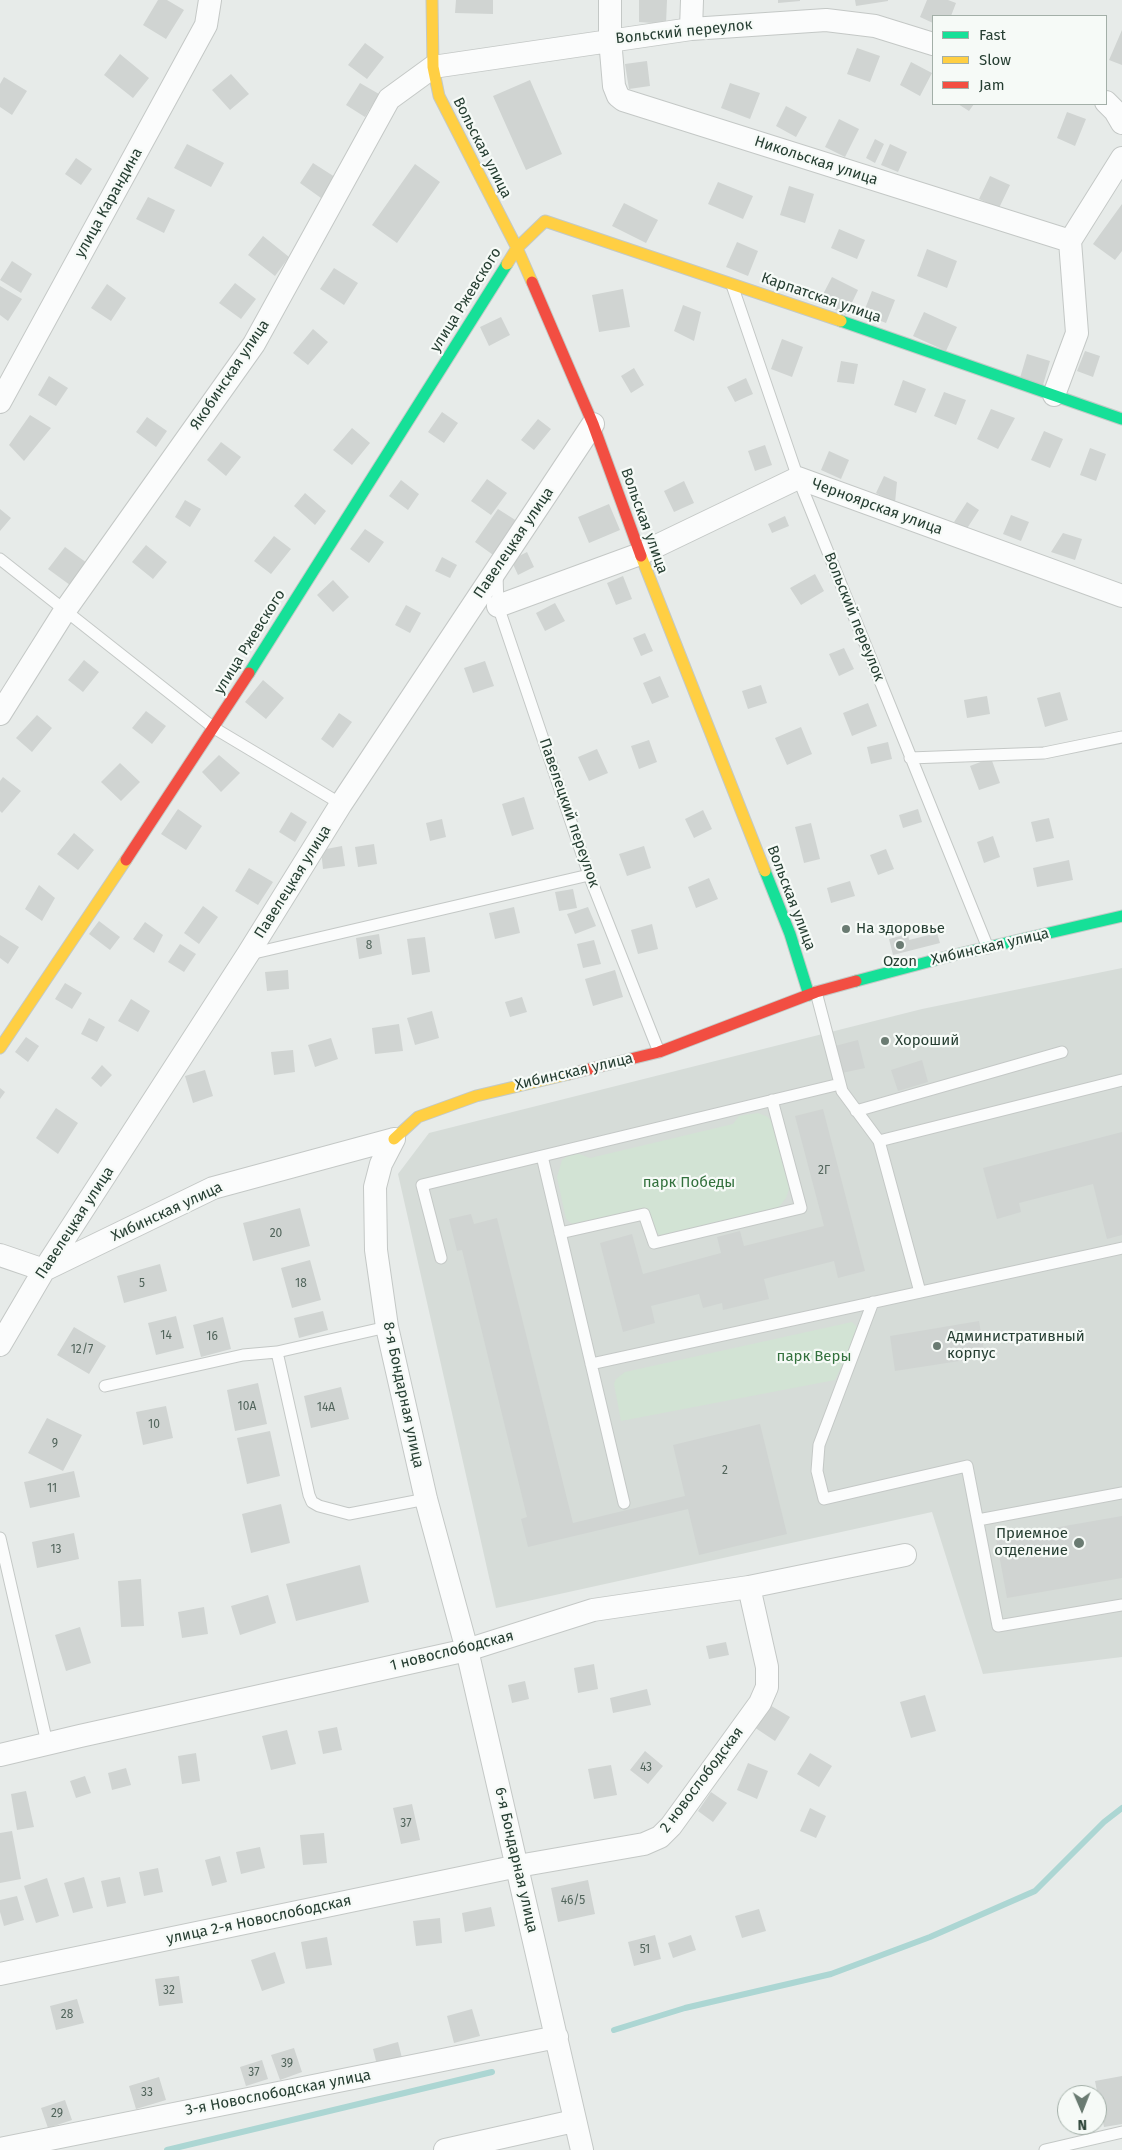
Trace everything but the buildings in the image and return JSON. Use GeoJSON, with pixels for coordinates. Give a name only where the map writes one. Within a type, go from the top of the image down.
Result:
{"type":"FeatureCollection","features":[{"type":"Feature","properties":{"kind":"street","name":"улица Карандина"},"geometry":{"type":"LineString","coordinates":[[0,402],[206,25],[210,0]]}},
{"type":"Feature","properties":{"kind":"street"},"geometry":{"type":"LineString","coordinates":[[432,0],[433,67]]}},
{"type":"Feature","properties":{"kind":"street","name":"Никольская улица"},"geometry":{"type":"LineString","coordinates":[[610,0],[610,39],[615,91],[623,100],[1070,241]]}},
{"type":"Feature","properties":{"kind":"street"},"geometry":{"type":"LineString","coordinates":[[692,0],[692,29]]}},
{"type":"Feature","properties":{"kind":"street","name":"Вольский переулок"},"geometry":{"type":"LineString","coordinates":[[433,67],[610,39],[692,29],[826,20],[876,26],[932,44]]}},
{"type":"Feature","properties":{"kind":"street","name":"Вольская улица"},"geometry":{"type":"LineString","coordinates":[[433,67],[439,96],[517,248],[593,424],[640,554],[813,993]]}},
{"type":"Feature","properties":{"kind":"street","name":"Якобинская улица"},"geometry":{"type":"LineString","coordinates":[[0,714],[66,609],[254,344],[389,99],[433,67]]}},
{"type":"Feature","properties":{"kind":"street"},"geometry":{"type":"LineString","coordinates":[[1107,103],[1115,111],[1122,123]]}},
{"type":"Feature","properties":{"kind":"street"},"geometry":{"type":"LineString","coordinates":[[1054,395],[1077,333],[1070,241],[1122,158]]}},
{"type":"Feature","properties":{"kind":"street","name":"Карпатская улица"},"geometry":{"type":"LineString","coordinates":[[517,248],[545,221],[1122,418]]}},
{"type":"Feature","properties":{"kind":"street","name":"улица Ржевского"},"geometry":{"type":"LineString","coordinates":[[0,1048],[214,728],[517,248]]}},
{"type":"Feature","properties":{"kind":"street","name":"Павелецкая улица"},"geometry":{"type":"LineString","coordinates":[[0,1344],[44,1270],[248,954],[341,804],[593,424]]}},
{"type":"Feature","properties":{"kind":"street","name":"Черноярская улица"},"geometry":{"type":"LineString","coordinates":[[498,606],[640,554],[798,478],[1122,596]]}},
{"type":"Feature","properties":{"kind":"street","name":"Хибинская улица"},"geometry":{"type":"LineString","coordinates":[[44,1270],[213,1188],[394,1140],[418,1117],[476,1096],[659,1052],[813,993],[950,956],[1122,916]]}},
{"type":"Feature","properties":{"kind":"street","name":"8-я Бондарная улица"},"geometry":{"type":"LineString","coordinates":[[394,1140],[381,1164],[375,1187],[376,1250],[387,1326],[426,1499],[467,1650]]}},
{"type":"Feature","properties":{"kind":"street"},"geometry":{"type":"LineString","coordinates":[[0,1255],[44,1270]]}},
{"type":"Feature","properties":{"kind":"street","name":"1 новослободская"},"geometry":{"type":"LineString","coordinates":[[0,1755],[467,1650],[593,1610],[749,1587],[905,1555]]}},
{"type":"Feature","properties":{"kind":"street","name":"2 новослободская"},"geometry":{"type":"LineString","coordinates":[[518,1866],[644,1844],[660,1837],[671,1826],[760,1703],[767,1687],[767,1667],[749,1587]]}},
{"type":"Feature","properties":{"kind":"street","name":"6-я Бондарная улица"},"geometry":{"type":"LineString","coordinates":[[467,1650],[582,2150]]}},
{"type":"Feature","properties":{"kind":"street","name":"улица 2-я Новослободская"},"geometry":{"type":"LineString","coordinates":[[0,1974],[518,1866]]}},
{"type":"Feature","properties":{"kind":"street","name":"3-я Новослободская улица"},"geometry":{"type":"LineString","coordinates":[[0,2149],[557,2037]]}},
{"type":"Feature","properties":{"kind":"street"},"geometry":{"type":"LineString","coordinates":[[444,2150],[574,2121]]}},
{"type":"Feature","properties":{"kind":"lane","name":"Вольский переулок"},"geometry":{"type":"LineString","coordinates":[[731,283],[798,478],[988,948]]}},
{"type":"Feature","properties":{"kind":"lane"},"geometry":{"type":"LineString","coordinates":[[0,559],[66,609],[214,728],[341,804]]}},
{"type":"Feature","properties":{"kind":"lane","name":"Павелецкий переулок"},"geometry":{"type":"LineString","coordinates":[[496,570],[498,606],[589,875],[659,1052]]}},
{"type":"Feature","properties":{"kind":"lane"},"geometry":{"type":"LineString","coordinates":[[910,758],[1044,753],[1122,737]]}},
{"type":"Feature","properties":{"kind":"lane"},"geometry":{"type":"LineString","coordinates":[[248,954],[589,875]]}},
{"type":"Feature","properties":{"kind":"lane"},"geometry":{"type":"LineString","coordinates":[[813,993],[842,1091],[879,1142],[920,1292]]}},
{"type":"Feature","properties":{"kind":"lane"},"geometry":{"type":"LineString","coordinates":[[856,1111],[1062,1052]]}},
{"type":"Feature","properties":{"kind":"lane"},"geometry":{"type":"LineString","coordinates":[[879,1142],[1122,1080]]}},
{"type":"Feature","properties":{"kind":"lane"},"geometry":{"type":"LineString","coordinates":[[442,1258],[422,1185],[840,1084]]}},
{"type":"Feature","properties":{"kind":"lane"},"geometry":{"type":"LineString","coordinates":[[560,1233],[644,1214],[654,1243],[801,1208],[772,1100]]}},
{"type":"Feature","properties":{"kind":"lane"},"geometry":{"type":"LineString","coordinates":[[542,1156],[624,1503]]}},
{"type":"Feature","properties":{"kind":"lane"},"geometry":{"type":"LineString","coordinates":[[591,1364],[1122,1248]]}},
{"type":"Feature","properties":{"kind":"lane"},"geometry":{"type":"LineString","coordinates":[[873,1302],[819,1444],[817,1471],[824,1500],[967,1466],[998,1626],[1122,1604]]}},
{"type":"Feature","properties":{"kind":"lane"},"geometry":{"type":"LineString","coordinates":[[106,1386],[243,1355],[277,1352],[387,1326]]}},
{"type":"Feature","properties":{"kind":"lane"},"geometry":{"type":"LineString","coordinates":[[277,1352],[312,1502],[319,1506],[349,1514],[426,1499]]}},
{"type":"Feature","properties":{"kind":"lane"},"geometry":{"type":"LineString","coordinates":[[978,1520],[1122,1493]]}},
{"type":"Feature","properties":{"kind":"lane"},"geometry":{"type":"LineString","coordinates":[[0,1538],[47,1744]]}},
{"type":"Feature","properties":{"kind":"lane"},"geometry":{"type":"LineString","coordinates":[[1045,2150],[1122,2132]]}},
{"type":"Feature","properties":{"kind":"shaded area"},"geometry":{"type":"Polygon","coordinates":[[[1122,968],[1122,1657],[983,1674],[932,1512],[496,1608],[398,1174],[429,1133],[922,1009],[1122,968]]]}},
{"type":"Feature","properties":{"kind":"green space","name":"парк Победы"},"geometry":{"type":"Polygon","coordinates":[[[758,1113],[768,1117],[773,1123],[789,1178],[789,1189],[786,1198],[779,1207],[670,1237],[656,1232],[646,1211],[575,1226],[566,1219],[557,1177],[562,1160],[569,1155],[579,1154],[590,1158],[733,1124],[739,1116],[758,1113]]]}},
{"type":"Feature","properties":{"kind":"green space","name":"парк Веры"},"geometry":{"type":"Polygon","coordinates":[[[852,1322],[859,1329],[835,1380],[621,1421],[614,1384],[616,1379],[625,1372],[852,1322]]]}},
{"type":"Feature","properties":{"kind":"waterway"},"geometry":{"type":"LineString","coordinates":[[614,2030],[685,2008],[831,1974],[930,1937],[1035,1891],[1104,1822],[1122,1808]]}},
{"type":"Feature","properties":{"kind":"waterway"},"geometry":{"type":"LineString","coordinates":[[167,2150],[492,2072]]}},
{"type":"Feature","properties":{"kind":"traffic: fast"},"geometry":{"type":"LineString","coordinates":[[249,673],[507,264]]}},
{"type":"Feature","properties":{"kind":"traffic: fast"},"geometry":{"type":"LineString","coordinates":[[841,321],[1122,419]]}},
{"type":"Feature","properties":{"kind":"traffic: fast"},"geometry":{"type":"LineString","coordinates":[[765,871],[790,934],[809,995]]}},
{"type":"Feature","properties":{"kind":"traffic: fast"},"geometry":{"type":"LineString","coordinates":[[856,981],[950,956],[1122,916]]}},
{"type":"Feature","properties":{"kind":"traffic: slow"},"geometry":{"type":"LineString","coordinates":[[432,0],[433,67],[439,96],[517,248],[532,282]]}},
{"type":"Feature","properties":{"kind":"traffic: slow"},"geometry":{"type":"LineString","coordinates":[[507,264],[517,248],[545,221],[841,321]]}},
{"type":"Feature","properties":{"kind":"traffic: slow"},"geometry":{"type":"LineString","coordinates":[[641,556],[765,871]]}},
{"type":"Feature","properties":{"kind":"traffic: slow"},"geometry":{"type":"LineString","coordinates":[[0,1048],[126,860]]}},
{"type":"Feature","properties":{"kind":"traffic: slow"},"geometry":{"type":"LineString","coordinates":[[394,1139],[418,1117],[476,1096],[569,1074]]}},
{"type":"Feature","properties":{"kind":"traffic: jam"},"geometry":{"type":"LineString","coordinates":[[532,282],[593,424],[641,556]]}},
{"type":"Feature","properties":{"kind":"traffic: jam"},"geometry":{"type":"LineString","coordinates":[[126,860],[249,673]]}},
{"type":"Feature","properties":{"kind":"traffic: jam"},"geometry":{"type":"LineString","coordinates":[[569,1074],[659,1052],[816,992],[856,981]]}},
{"type":"Feature","properties":{"kind":"place","name":"На здоровье"},"geometry":{"type":"Point","coordinates":[846,929]}},
{"type":"Feature","properties":{"kind":"place","name":"Ozon"},"geometry":{"type":"Point","coordinates":[900,945]}},
{"type":"Feature","properties":{"kind":"place","name":"Хороший"},"geometry":{"type":"Point","coordinates":[885,1041]}},
{"type":"Feature","properties":{"kind":"place","name":"Административный корпус"},"geometry":{"type":"Point","coordinates":[937,1346]}},
{"type":"Feature","properties":{"kind":"place","name":"Приемное отделение"},"geometry":{"type":"Point","coordinates":[1079,1543]}}]}
